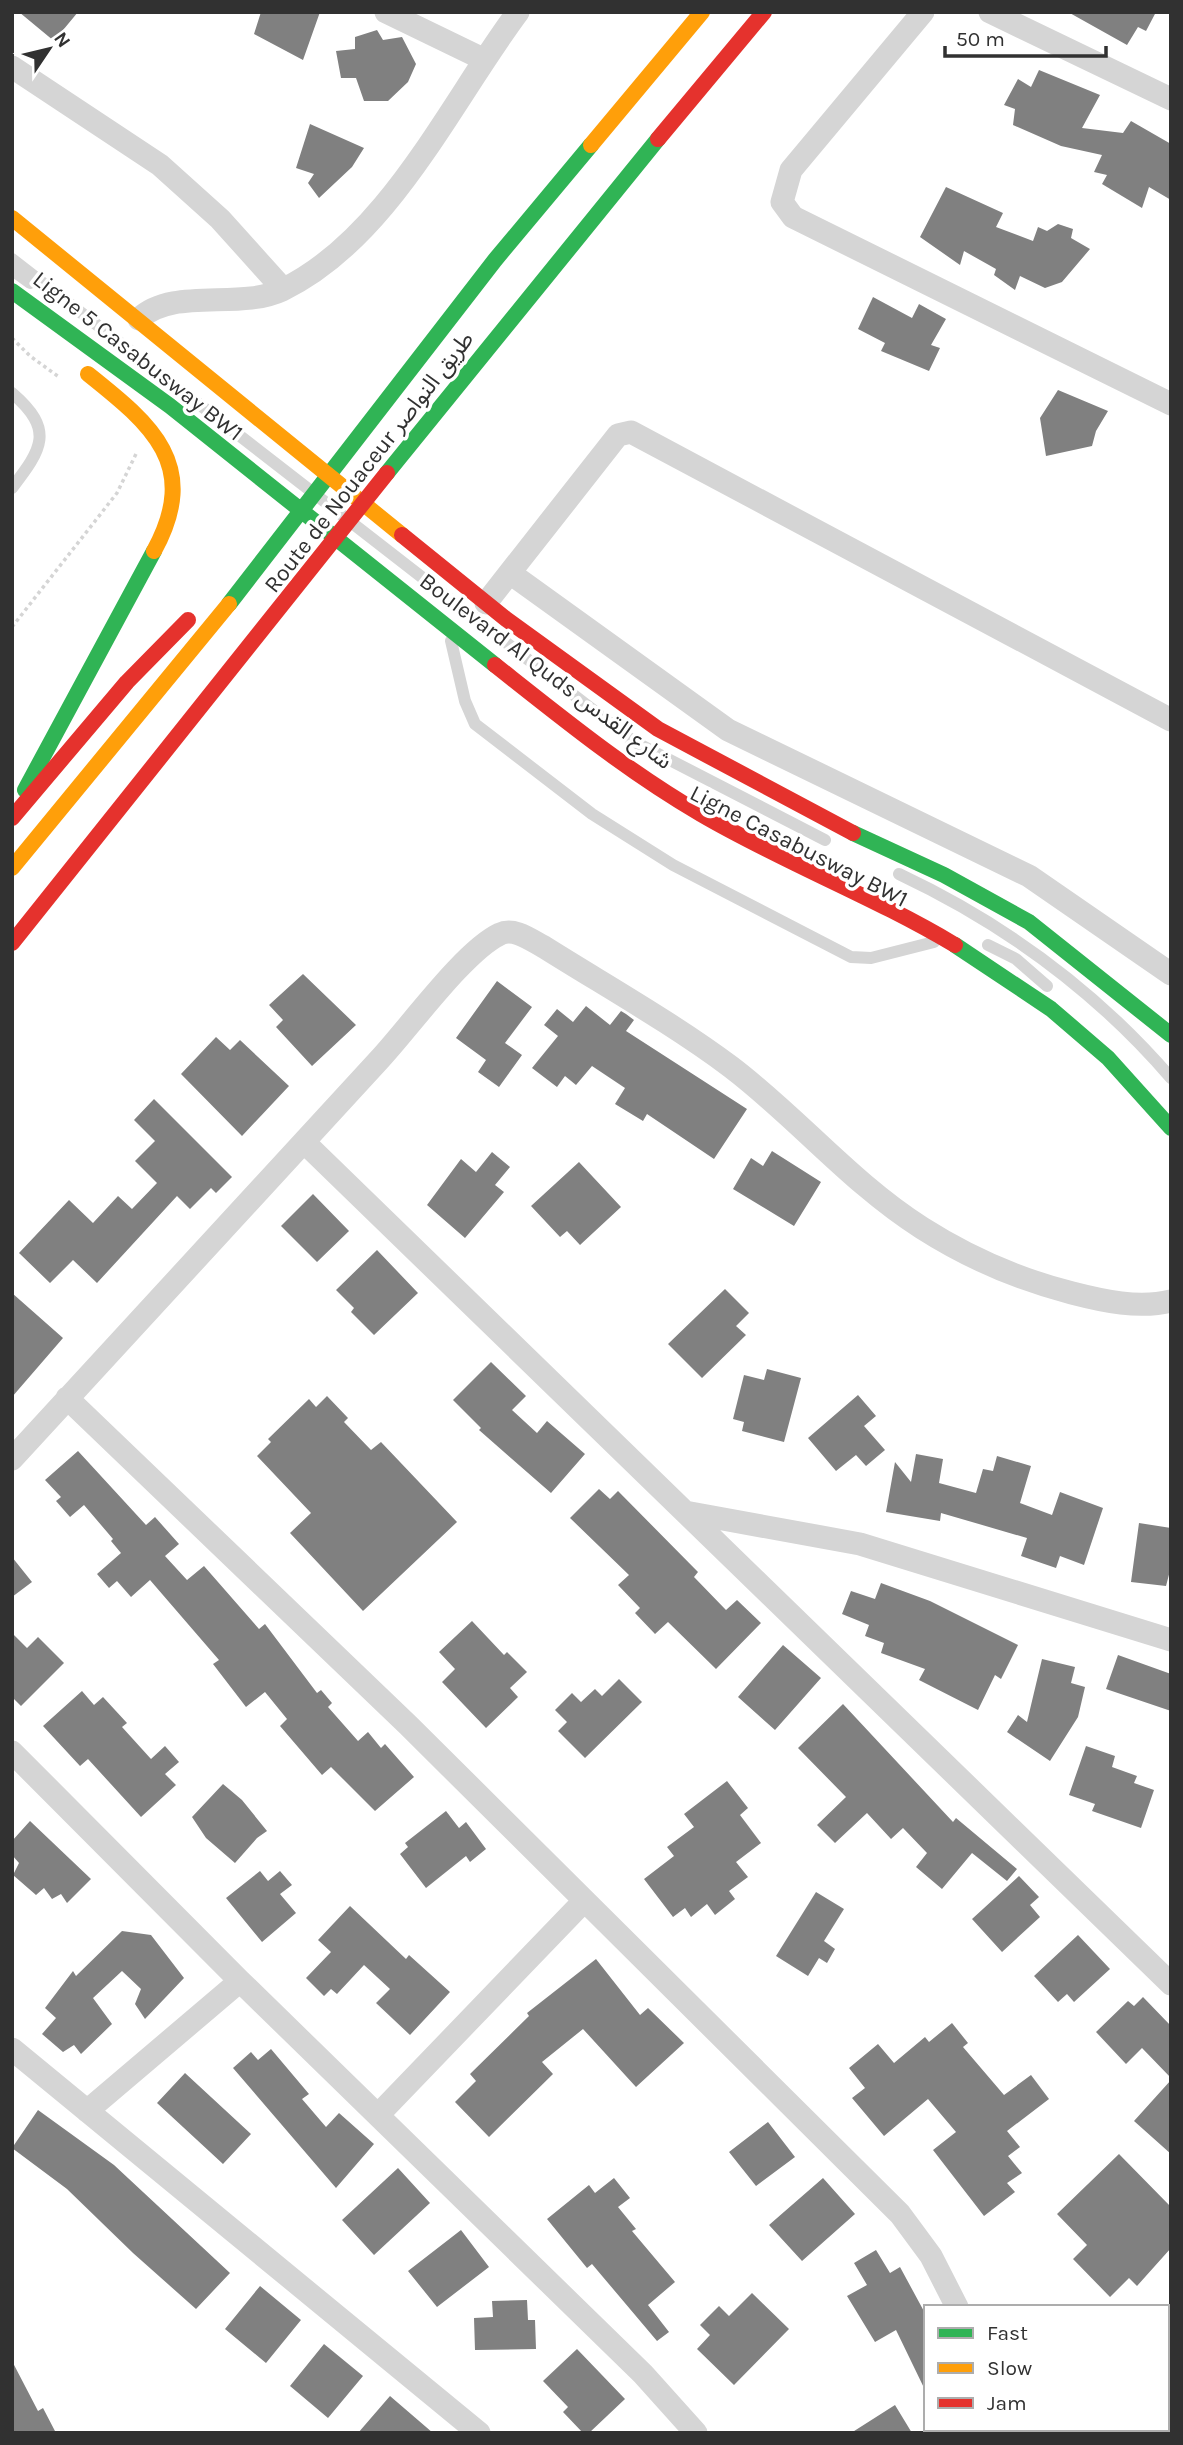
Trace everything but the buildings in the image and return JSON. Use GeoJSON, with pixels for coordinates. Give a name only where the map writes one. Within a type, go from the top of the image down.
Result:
{"type":"FeatureCollection","features":[{"type":"Feature","properties":{"kind":"main road","name":"Route de Nouaceur طريق النواصر"},"geometry":{"type":"LineString","coordinates":[[12,868],[260,566],[495,260],[702,12]]}},
{"type":"Feature","properties":{"kind":"main road","name":"Route de Nouaceur طريق النواصر"},"geometry":{"type":"LineString","coordinates":[[12,943],[532,291],[764,12]]}},
{"type":"Feature","properties":{"kind":"main road","name":"Boulevard Al Quds شارع القدس"},"geometry":{"type":"LineString","coordinates":[[12,218],[139,319],[279,438],[486,603],[658,729],[831,823],[944,875],[1029,922],[1171,1035]]}},
{"type":"Feature","properties":{"kind":"main road","name":"Boulevard Al Quds شارع القدس"},"geometry":{"type":"LineString","coordinates":[[12,291],[170,406],[257,460],[378,556],[447,628],[615,760],[702,815],[903,914],[984,962],[1060,1017],[1108,1058],[1171,1128]]}},
{"type":"Feature","properties":{"kind":"main road"},"geometry":{"type":"LineString","coordinates":[[12,818],[45,751],[159,543],[170,518],[176,494],[174,472],[159,437],[78,362],[59,325]]}},
{"type":"Feature","properties":{"kind":"main road"},"geometry":{"type":"LineString","coordinates":[[12,818],[153,655],[213,599],[260,566]]}},
{"type":"Feature","properties":{"kind":"street"},"geometry":{"type":"LineString","coordinates":[[386,12],[483,59]]}},
{"type":"Feature","properties":{"kind":"street"},"geometry":{"type":"LineString","coordinates":[[139,319],[162,305],[259,298],[283,289],[326,261],[362,230],[434,135],[483,59],[518,12]]}},
{"type":"Feature","properties":{"kind":"street"},"geometry":{"type":"LineString","coordinates":[[923,12],[790,170],[782,202],[793,217],[1171,404]]}},
{"type":"Feature","properties":{"kind":"street"},"geometry":{"type":"LineString","coordinates":[[990,12],[1171,99]]}},
{"type":"Feature","properties":{"kind":"street"},"geometry":{"type":"LineString","coordinates":[[12,67],[160,165],[220,219],[283,289]]}},
{"type":"Feature","properties":{"kind":"street"},"geometry":{"type":"LineString","coordinates":[[486,603],[618,435],[631,432],[1171,720]]}},
{"type":"Feature","properties":{"kind":"street"},"geometry":{"type":"LineString","coordinates":[[510,573],[728,730],[1029,876],[1171,974]]}},
{"type":"Feature","properties":{"kind":"street"},"geometry":{"type":"LineString","coordinates":[[12,1459],[477,950],[503,932],[520,934],[729,1066],[920,1227],[985,1264],[1031,1282],[1088,1297],[1128,1304],[1171,1301]]}},
{"type":"Feature","properties":{"kind":"street"},"geometry":{"type":"LineString","coordinates":[[304,1142],[1171,1984]]}},
{"type":"Feature","properties":{"kind":"street"},"geometry":{"type":"LineString","coordinates":[[67,1398],[398,1716],[900,2214],[931,2256],[956,2305]]}},
{"type":"Feature","properties":{"kind":"street"},"geometry":{"type":"LineString","coordinates":[[685,1512],[860,1544],[1171,1640]]}},
{"type":"Feature","properties":{"kind":"street"},"geometry":{"type":"LineString","coordinates":[[12,1752],[240,1981],[643,2374],[696,2433]]}},
{"type":"Feature","properties":{"kind":"street"},"geometry":{"type":"LineString","coordinates":[[378,2115],[584,1901]]}},
{"type":"Feature","properties":{"kind":"street"},"geometry":{"type":"LineString","coordinates":[[87,2111],[240,1981]]}},
{"type":"Feature","properties":{"kind":"street"},"geometry":{"type":"LineString","coordinates":[[12,2049],[479,2433]]}},
{"type":"Feature","properties":{"kind":"lane","name":"Ligne 5 Casabusway BW1"},"geometry":{"type":"LineString","coordinates":[[12,259],[257,460]]}},
{"type":"Feature","properties":{"kind":"lane","name":"Ligne 5 Casabusway BW1"},"geometry":{"type":"LineString","coordinates":[[12,270],[257,460]]}},
{"type":"Feature","properties":{"kind":"lane"},"geometry":{"type":"LineString","coordinates":[[12,393],[35,418],[41,442],[36,456],[12,488]]}},
{"type":"Feature","properties":{"kind":"lane","name":"Ligne Casabusway BW1"},"geometry":{"type":"LineString","coordinates":[[378,556],[624,757],[683,787]]}},
{"type":"Feature","properties":{"kind":"lane","name":"Ligne Casabusway BW1"},"geometry":{"type":"LineString","coordinates":[[378,556],[633,741],[775,817],[836,845]]}},
{"type":"Feature","properties":{"kind":"lane"},"geometry":{"type":"LineString","coordinates":[[447,628],[465,701],[475,724],[592,814],[673,865],[851,957],[871,958],[946,939]]}},
{"type":"Feature","properties":{"kind":"lane","name":"Ligne Casabusway BW1"},"geometry":{"type":"LineString","coordinates":[[885,868],[946,897],[1043,958],[1133,1034],[1171,1078]]}},
{"type":"Feature","properties":{"kind":"lane"},"geometry":{"type":"LineString","coordinates":[[980,941],[1016,960],[1057,993]]}},
{"type":"Feature","properties":{"kind":"path"},"geometry":{"type":"LineString","coordinates":[[12,338],[30,356],[61,379]]}},
{"type":"Feature","properties":{"kind":"path"},"geometry":{"type":"LineString","coordinates":[[12,627],[117,493],[139,444]]}},
{"type":"Feature","properties":{"kind":"traffic: fast"},"geometry":{"type":"LineString","coordinates":[[387,473],[658,139]]}},
{"type":"Feature","properties":{"kind":"traffic: fast"},"geometry":{"type":"LineString","coordinates":[[229,604],[495,260],[591,145]]}},
{"type":"Feature","properties":{"kind":"traffic: fast"},"geometry":{"type":"LineString","coordinates":[[12,291],[170,406],[495,665]]}},
{"type":"Feature","properties":{"kind":"traffic: fast"},"geometry":{"type":"LineString","coordinates":[[25,790],[154,551]]}},
{"type":"Feature","properties":{"kind":"traffic: fast"},"geometry":{"type":"LineString","coordinates":[[853,833],[944,875],[1029,922],[1171,1035]]}},
{"type":"Feature","properties":{"kind":"traffic: fast"},"geometry":{"type":"LineString","coordinates":[[955,945],[1051,1009],[1108,1058],[1171,1128]]}},
{"type":"Feature","properties":{"kind":"traffic: slow"},"geometry":{"type":"LineString","coordinates":[[591,145],[702,12]]}},
{"type":"Feature","properties":{"kind":"traffic: slow"},"geometry":{"type":"LineString","coordinates":[[12,218],[402,535]]}},
{"type":"Feature","properties":{"kind":"traffic: slow"},"geometry":{"type":"LineString","coordinates":[[88,374],[132,411],[163,449],[171,471],[173,494],[167,521],[154,551]]}},
{"type":"Feature","properties":{"kind":"traffic: slow"},"geometry":{"type":"LineString","coordinates":[[12,868],[229,604]]}},
{"type":"Feature","properties":{"kind":"traffic: slow"},"geometry":{"type":"LineString","coordinates":[[1121,2433],[1125,2431]]}},
{"type":"Feature","properties":{"kind":"traffic: jam"},"geometry":{"type":"LineString","coordinates":[[658,139],[764,12]]}},
{"type":"Feature","properties":{"kind":"traffic: jam"},"geometry":{"type":"LineString","coordinates":[[12,943],[387,473]]}},
{"type":"Feature","properties":{"kind":"traffic: jam"},"geometry":{"type":"LineString","coordinates":[[402,535],[506,619],[658,729],[853,833]]}},
{"type":"Feature","properties":{"kind":"traffic: jam"},"geometry":{"type":"LineString","coordinates":[[12,818],[127,682],[188,620]]}},
{"type":"Feature","properties":{"kind":"traffic: jam"},"geometry":{"type":"LineString","coordinates":[[495,665],[595,743],[701,814],[955,945]]}}]}
